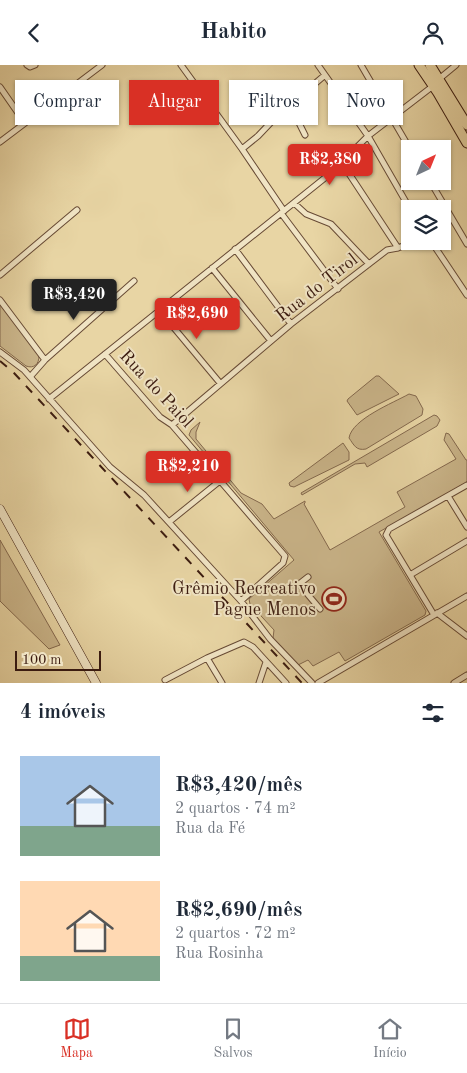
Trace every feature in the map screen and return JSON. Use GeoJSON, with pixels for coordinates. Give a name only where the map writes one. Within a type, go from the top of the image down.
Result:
{"type":"FeatureCollection","features":[{"type":"Feature","properties":{"kind":"main road"},"geometry":{"type":"LineString","coordinates":[[419,65],[436,82],[467,125]]}},
{"type":"Feature","properties":{"kind":"main road"},"geometry":{"type":"LineString","coordinates":[[430,65],[436,82],[467,143]]}},
{"type":"Feature","properties":{"kind":"main road"},"geometry":{"type":"LineString","coordinates":[[0,509],[96,683]]}},
{"type":"Feature","properties":{"kind":"street"},"geometry":{"type":"LineString","coordinates":[[27,65],[30,67],[35,65]]}},
{"type":"Feature","properties":{"kind":"street"},"geometry":{"type":"LineString","coordinates":[[82,80],[102,65]]}},
{"type":"Feature","properties":{"kind":"street"},"geometry":{"type":"LineString","coordinates":[[180,65],[242,149],[282,212],[338,289]]}},
{"type":"Feature","properties":{"kind":"street"},"geometry":{"type":"LineString","coordinates":[[318,65],[368,136],[405,200]]}},
{"type":"Feature","properties":{"kind":"street"},"geometry":{"type":"LineString","coordinates":[[361,65],[370,80]]}},
{"type":"Feature","properties":{"kind":"street"},"geometry":{"type":"LineString","coordinates":[[403,109],[456,65]]}},
{"type":"Feature","properties":{"kind":"street"},"geometry":{"type":"LineString","coordinates":[[318,81],[325,75]]}},
{"type":"Feature","properties":{"kind":"street"},"geometry":{"type":"LineString","coordinates":[[0,87],[15,109]]}},
{"type":"Feature","properties":{"kind":"street"},"geometry":{"type":"LineString","coordinates":[[0,143],[22,125]]}},
{"type":"Feature","properties":{"kind":"street"},"geometry":{"type":"LineString","coordinates":[[242,149],[268,125]]}},
{"type":"Feature","properties":{"kind":"street"},"geometry":{"type":"LineString","coordinates":[[300,125],[305,135]]}},
{"type":"Feature","properties":{"kind":"street"},"geometry":{"type":"LineString","coordinates":[[49,399],[294,203],[342,163],[368,136],[383,125]]}},
{"type":"Feature","properties":{"kind":"street"},"geometry":{"type":"LineString","coordinates":[[396,125],[405,140]]}},
{"type":"Feature","properties":{"kind":"street"},"geometry":{"type":"LineString","coordinates":[[342,163],[398,249]]}},
{"type":"Feature","properties":{"kind":"street"},"geometry":{"type":"LineString","coordinates":[[435,190],[467,244]]}},
{"type":"Feature","properties":{"kind":"street"},"geometry":{"type":"LineString","coordinates":[[294,203],[306,214],[331,224],[369,264]]}},
{"type":"Feature","properties":{"kind":"street"},"geometry":{"type":"LineString","coordinates":[[0,275],[76,210]]}},
{"type":"Feature","properties":{"kind":"street","name":"Rua do Tirol"},"geometry":{"type":"LineString","coordinates":[[172,425],[291,324],[386,250],[401,248]]}},
{"type":"Feature","properties":{"kind":"street"},"geometry":{"type":"LineString","coordinates":[[235,249],[291,324]]}},
{"type":"Feature","properties":{"kind":"street"},"geometry":{"type":"LineString","coordinates":[[437,250],[467,295]]}},
{"type":"Feature","properties":{"kind":"street"},"geometry":{"type":"LineString","coordinates":[[212,268],[271,341]]}},
{"type":"Feature","properties":{"kind":"street"},"geometry":{"type":"LineString","coordinates":[[30,377],[45,360],[134,281]]}},
{"type":"Feature","properties":{"kind":"street"},"geometry":{"type":"LineString","coordinates":[[0,300],[45,360]]}},
{"type":"Feature","properties":{"kind":"street"},"geometry":{"type":"LineString","coordinates":[[159,310],[220,383]]}},
{"type":"Feature","properties":{"kind":"street"},"geometry":{"type":"LineString","coordinates":[[0,352],[24,370],[110,467],[135,487],[169,522],[242,601],[270,639],[312,683]]}},
{"type":"Feature","properties":{"kind":"street","name":"Rua do Paiol"},"geometry":{"type":"LineString","coordinates":[[105,354],[160,417],[172,425],[285,556],[283,563],[242,601]]}},
{"type":"Feature","properties":{"kind":"street"},"geometry":{"type":"LineString","coordinates":[[169,522],[221,480]]}},
{"type":"Feature","properties":{"kind":"street"},"geometry":{"type":"LineString","coordinates":[[467,485],[389,529],[387,538],[436,614],[467,637]]}},
{"type":"Feature","properties":{"kind":"street"},"geometry":{"type":"LineString","coordinates":[[448,496],[467,527]]}},
{"type":"Feature","properties":{"kind":"street"},"geometry":{"type":"LineString","coordinates":[[410,575],[467,541]]}},
{"type":"Feature","properties":{"kind":"street"},"geometry":{"type":"LineString","coordinates":[[308,577],[299,584],[320,609]]}},
{"type":"Feature","properties":{"kind":"street"},"geometry":{"type":"LineString","coordinates":[[318,683],[467,596]]}},
{"type":"Feature","properties":{"kind":"street"},"geometry":{"type":"LineString","coordinates":[[165,680],[207,658],[244,642],[250,644],[286,683]]}},
{"type":"Feature","properties":{"kind":"street"},"geometry":{"type":"LineString","coordinates":[[207,658],[222,683]]}},
{"type":"Feature","properties":{"kind":"street"},"geometry":{"type":"LineString","coordinates":[[259,683],[266,662]]}},
{"type":"Feature","properties":{"kind":"street"},"geometry":{"type":"LineString","coordinates":[[454,683],[467,675]]}},
{"type":"Feature","properties":{"kind":"shaded area"},"geometry":{"type":"Polygon","coordinates":[[[0,303],[39,356],[34,366],[26,366],[0,346],[0,303]]]}},
{"type":"Feature","properties":{"kind":"shaded area"},"geometry":{"type":"Polygon","coordinates":[[[376,376],[379,376],[399,394],[357,415],[347,401],[376,376]]]}},
{"type":"Feature","properties":{"kind":"shaded area"},"geometry":{"type":"Polygon","coordinates":[[[409,394],[416,396],[423,409],[422,415],[366,449],[356,447],[349,438],[357,424],[374,412],[409,394]]]}},
{"type":"Feature","properties":{"kind":"shaded area"},"geometry":{"type":"Polygon","coordinates":[[[434,415],[440,420],[437,426],[367,467],[365,463],[355,464],[302,495],[301,493],[434,415]]]}},
{"type":"Feature","properties":{"kind":"shaded area","name":"Grêmio Recreativo Pague Menos"},"geometry":{"type":"Polygon","coordinates":[[[200,422],[196,432],[196,439],[241,493],[262,504],[274,519],[305,501],[304,504],[330,550],[405,507],[397,492],[456,459],[444,440],[446,433],[449,434],[467,460],[467,482],[379,532],[426,611],[425,615],[345,661],[339,652],[313,666],[308,660],[298,665],[273,638],[274,630],[250,604],[249,599],[294,560],[189,435],[191,430],[200,422]]]}},
{"type":"Feature","properties":{"kind":"shaded area"},"geometry":{"type":"Polygon","coordinates":[[[343,443],[349,452],[349,460],[294,487],[290,486],[289,483],[343,443]]]}},
{"type":"Feature","properties":{"kind":"shaded area"},"geometry":{"type":"Polygon","coordinates":[[[0,540],[60,645],[49,649],[0,601],[0,540]]]}},
{"type":"Feature","properties":{"kind":"railway"},"geometry":{"type":"LineString","coordinates":[[0,361],[14,373],[302,683]]}},
{"type":"Feature","properties":{"kind":"place","name":"Grêmio Recreativo Pague Menos"},"geometry":{"type":"Point","coordinates":[334,599]}}]}
